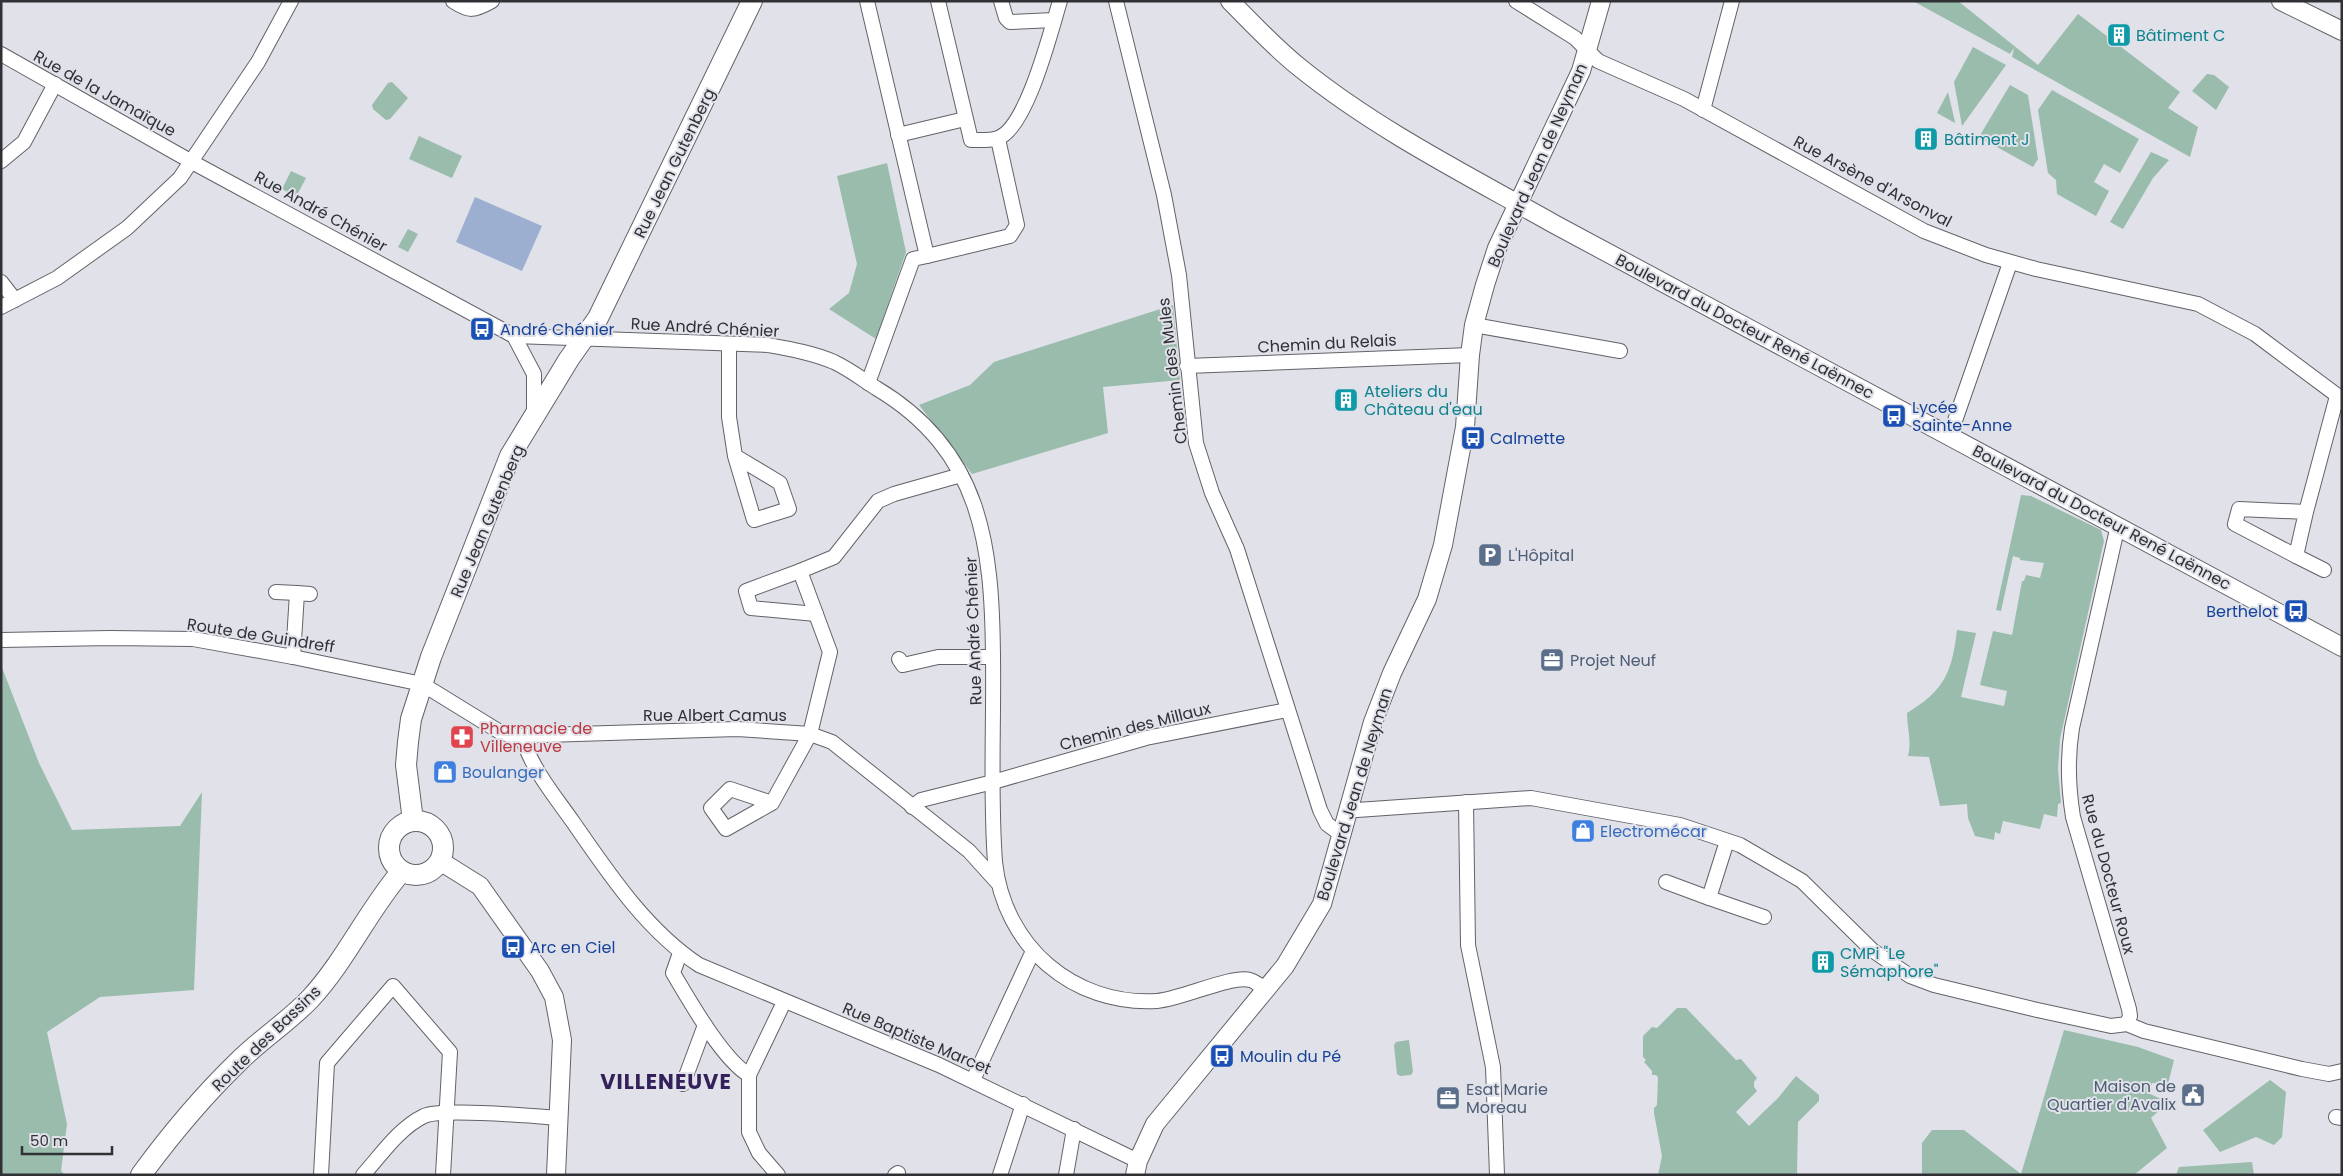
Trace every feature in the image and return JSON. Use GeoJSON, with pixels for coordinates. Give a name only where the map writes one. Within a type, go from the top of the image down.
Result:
{"type":"FeatureCollection","features":[{"type":"Feature","properties":{"kind":"main road","name":"Rue Jean Gutenberg"},"geometry":{"type":"LineString","coordinates":[[414,821],[406,765],[411,718],[431,657],[510,456],[599,315],[752,1]]}},
{"type":"Feature","properties":{"kind":"main road"},"geometry":{"type":"LineString","coordinates":[[414,821],[424,822],[439,832],[444,850],[440,861],[429,873],[420,876],[401,872],[390,858],[389,841],[399,826],[414,821]]}},
{"type":"Feature","properties":{"kind":"main road","name":"Route des Bassins"},"geometry":{"type":"LineString","coordinates":[[142,1175],[170,1136],[214,1086],[239,1060],[310,999],[341,961],[384,892],[401,872]]}},
{"type":"Feature","properties":{"kind":"street"},"geometry":{"type":"LineString","coordinates":[[1,307],[57,278],[127,228],[180,178],[258,62],[291,1]]}},
{"type":"Feature","properties":{"kind":"street"},"geometry":{"type":"LineString","coordinates":[[453,1],[467,10],[474,10],[492,1]]}},
{"type":"Feature","properties":{"kind":"street"},"geometry":{"type":"LineString","coordinates":[[867,1],[928,256]]}},
{"type":"Feature","properties":{"kind":"street"},"geometry":{"type":"LineString","coordinates":[[938,1],[971,140],[998,138],[1009,131],[1030,96],[1060,1]]}},
{"type":"Feature","properties":{"kind":"street"},"geometry":{"type":"LineString","coordinates":[[1001,1],[1006,18],[1010,22],[1054,20]]}},
{"type":"Feature","properties":{"kind":"street","name":"Chemin des Mules"},"geometry":{"type":"LineString","coordinates":[[1116,1],[1164,195],[1179,275],[1196,442],[1212,493],[1237,549],[1320,810],[1327,824],[1342,834]]}},
{"type":"Feature","properties":{"kind":"street","name":"Boulevard du Docteur René Laënnec"},"geometry":{"type":"LineString","coordinates":[[1230,1],[1298,66],[1366,116],[1518,204],[2118,525],[2340,641]]}},
{"type":"Feature","properties":{"kind":"street","name":"Rue Arsène d'Arsonval"},"geometry":{"type":"LineString","coordinates":[[1516,1],[1576,38],[1598,61],[1703,110],[1924,230],[2010,262],[2198,304],[2255,334],[2339,398]]}},
{"type":"Feature","properties":{"kind":"street","name":"Boulevard Jean de Neyman"},"geometry":{"type":"LineString","coordinates":[[1136,1168],[1155,1124],[1295,953],[1322,904],[1373,722],[1392,673],[1427,599],[1443,545],[1465,427],[1474,325],[1485,285],[1497,248],[1588,50],[1601,1]]}},
{"type":"Feature","properties":{"kind":"street"},"geometry":{"type":"LineString","coordinates":[[1703,110],[1732,1]]}},
{"type":"Feature","properties":{"kind":"street"},"geometry":{"type":"LineString","coordinates":[[2282,1],[2342,31]]}},
{"type":"Feature","properties":{"kind":"street","name":"Rue de la Jamaïque"},"geometry":{"type":"LineString","coordinates":[[1,54],[192,162]]}},
{"type":"Feature","properties":{"kind":"street"},"geometry":{"type":"LineString","coordinates":[[1,161],[24,142],[55,84]]}},
{"type":"Feature","properties":{"kind":"street"},"geometry":{"type":"LineString","coordinates":[[898,135],[965,119]]}},
{"type":"Feature","properties":{"kind":"street"},"geometry":{"type":"LineString","coordinates":[[868,383],[913,259],[1010,236],[1017,225],[998,138]]}},
{"type":"Feature","properties":{"kind":"street","name":"Rue André Chénier"},"geometry":{"type":"LineString","coordinates":[[192,162],[514,336],[768,345],[803,352],[834,363],[900,402],[924,423],[961,475],[972,499],[985,539],[992,598],[993,782]]}},
{"type":"Feature","properties":{"kind":"street"},"geometry":{"type":"LineString","coordinates":[[1950,435],[2010,262]]}},
{"type":"Feature","properties":{"kind":"street"},"geometry":{"type":"LineString","coordinates":[[1,282],[15,300]]}},
{"type":"Feature","properties":{"kind":"street"},"geometry":{"type":"LineString","coordinates":[[1474,325],[1620,351]]}},
{"type":"Feature","properties":{"kind":"street"},"geometry":{"type":"LineString","coordinates":[[514,336],[534,374],[533,418]]}},
{"type":"Feature","properties":{"kind":"street"},"geometry":{"type":"LineString","coordinates":[[729,344],[730,417],[735,456],[754,520],[789,509],[780,483],[735,456]]}},
{"type":"Feature","properties":{"kind":"street","name":"Chemin du Relais"},"geometry":{"type":"LineString","coordinates":[[1187,366],[1470,355]]}},
{"type":"Feature","properties":{"kind":"street"},"geometry":{"type":"LineString","coordinates":[[2296,556],[2306,512],[2339,398]]}},
{"type":"Feature","properties":{"kind":"street"},"geometry":{"type":"LineString","coordinates":[[816,614],[751,608],[746,591],[834,556],[878,501],[894,494],[961,475]]}},
{"type":"Feature","properties":{"kind":"street"},"geometry":{"type":"LineString","coordinates":[[2306,512],[2239,509],[2235,524],[2324,570]]}},
{"type":"Feature","properties":{"kind":"street","name":"Rue du Docteur Roux"},"geometry":{"type":"LineString","coordinates":[[2118,525],[2072,728],[2068,756],[2068,786],[2073,816],[2129,1009],[2130,1016],[2127,1024]]}},
{"type":"Feature","properties":{"kind":"street"},"geometry":{"type":"LineString","coordinates":[[772,803],[810,734],[830,652],[800,571]]}},
{"type":"Feature","properties":{"kind":"street"},"geometry":{"type":"LineString","coordinates":[[276,592],[304,594],[294,657]]}},
{"type":"Feature","properties":{"kind":"street","name":"Route de Guindreff"},"geometry":{"type":"LineString","coordinates":[[1,640],[193,639],[294,657],[422,684]]}},
{"type":"Feature","properties":{"kind":"street"},"geometry":{"type":"LineString","coordinates":[[899,659],[904,665],[938,657],[993,658]]}},
{"type":"Feature","properties":{"kind":"street"},"geometry":{"type":"LineString","coordinates":[[422,684],[500,732],[522,737]]}},
{"type":"Feature","properties":{"kind":"street","name":"Chemin des Millaux"},"geometry":{"type":"LineString","coordinates":[[993,782],[1146,738],[1287,710]]}},
{"type":"Feature","properties":{"kind":"street","name":"Rue Albert Camus"},"geometry":{"type":"LineString","coordinates":[[522,737],[705,729],[810,734],[832,742],[969,851],[997,882]]}},
{"type":"Feature","properties":{"kind":"street","name":"Rue Baptiste Marcet"},"geometry":{"type":"LineString","coordinates":[[522,737],[527,752],[543,780],[643,916],[680,952],[698,965],[973,1080],[1074,1129],[1136,1168]]}},
{"type":"Feature","properties":{"kind":"street"},"geometry":{"type":"LineString","coordinates":[[912,807],[921,800],[993,782]]}},
{"type":"Feature","properties":{"kind":"street","name":"Rue Albert Camus"},"geometry":{"type":"LineString","coordinates":[[993,782],[994,847],[997,882],[1006,908],[1033,951],[1056,973],[1077,987],[1102,996],[1158,1001],[1202,991],[1234,980],[1250,980],[1266,990]]}},
{"type":"Feature","properties":{"kind":"street"},"geometry":{"type":"LineString","coordinates":[[1349,808],[1357,810],[1531,798],[1680,825],[1740,845],[1802,881],[1872,950],[1910,976],[1934,985],[2033,1009],[2112,1026],[2127,1024],[2144,1031],[2302,1069],[2330,1074],[2341,1073]]}},
{"type":"Feature","properties":{"kind":"street"},"geometry":{"type":"LineString","coordinates":[[1466,802],[1468,946],[1493,1068],[1497,1175]]}},
{"type":"Feature","properties":{"kind":"street"},"geometry":{"type":"LineString","coordinates":[[1709,898],[1727,841]]}},
{"type":"Feature","properties":{"kind":"street"},"geometry":{"type":"LineString","coordinates":[[969,851],[988,851],[994,847]]}},
{"type":"Feature","properties":{"kind":"street"},"geometry":{"type":"LineString","coordinates":[[440,861],[480,886],[540,971],[554,997],[562,1040],[556,1175]]}},
{"type":"Feature","properties":{"kind":"street"},"geometry":{"type":"LineString","coordinates":[[1666,882],[1764,917]]}},
{"type":"Feature","properties":{"kind":"street"},"geometry":{"type":"LineString","coordinates":[[973,1080],[1033,951]]}},
{"type":"Feature","properties":{"kind":"street"},"geometry":{"type":"LineString","coordinates":[[680,952],[673,973],[705,1025],[739,1069],[749,1074]]}},
{"type":"Feature","properties":{"kind":"street"},"geometry":{"type":"LineString","coordinates":[[321,1175],[327,1063],[393,986],[450,1052],[443,1175]]}},
{"type":"Feature","properties":{"kind":"street"},"geometry":{"type":"LineString","coordinates":[[778,1175],[759,1153],[749,1132],[749,1074],[784,1002]]}},
{"type":"Feature","properties":{"kind":"street"},"geometry":{"type":"LineString","coordinates":[[683,1084],[705,1025]]}},
{"type":"Feature","properties":{"kind":"street"},"geometry":{"type":"LineString","coordinates":[[1000,1175],[1023,1104]]}},
{"type":"Feature","properties":{"kind":"street"},"geometry":{"type":"LineString","coordinates":[[363,1175],[405,1128],[425,1116],[447,1113],[559,1118]]}},
{"type":"Feature","properties":{"kind":"street"},"geometry":{"type":"LineString","coordinates":[[1066,1175],[1074,1129]]}},
{"type":"Feature","properties":{"kind":"green space"},"geometry":{"type":"Polygon","coordinates":[[[1913,1],[1958,1],[2038,65],[2078,14],[2180,92],[2168,108],[2198,127],[2190,157],[2012,57],[2014,48],[2010,54],[1913,1]]]}},
{"type":"Feature","properties":{"kind":"green space"},"geometry":{"type":"Polygon","coordinates":[[[1973,47],[2006,65],[1962,126],[1954,82],[1973,47]]]}},
{"type":"Feature","properties":{"kind":"green space"},"geometry":{"type":"Polygon","coordinates":[[[2207,74],[2214,75],[2229,87],[2216,110],[2192,91],[2207,74]]]}},
{"type":"Feature","properties":{"kind":"green space"},"geometry":{"type":"Polygon","coordinates":[[[392,82],[408,98],[390,119],[386,120],[373,109],[372,105],[388,83],[392,82]]]}},
{"type":"Feature","properties":{"kind":"green space"},"geometry":{"type":"Polygon","coordinates":[[[2010,85],[2028,95],[2038,159],[2033,167],[1979,137],[2010,85]]]}},
{"type":"Feature","properties":{"kind":"green space"},"geometry":{"type":"Polygon","coordinates":[[[2052,90],[2139,139],[2120,173],[2104,164],[2094,182],[2109,191],[2096,216],[2057,194],[2056,180],[2048,173],[2038,110],[2052,90]]]}},
{"type":"Feature","properties":{"kind":"green space"},"geometry":{"type":"Polygon","coordinates":[[[1948,92],[1955,122],[1955,123],[1937,113],[1948,92]]]}},
{"type":"Feature","properties":{"kind":"green space"},"geometry":{"type":"Polygon","coordinates":[[[419,136],[462,156],[452,178],[409,159],[419,136]]]}},
{"type":"Feature","properties":{"kind":"green space"},"geometry":{"type":"Polygon","coordinates":[[[2151,152],[2169,160],[2153,178],[2123,229],[2110,222],[2151,152]]]}},
{"type":"Feature","properties":{"kind":"green space"},"geometry":{"type":"Polygon","coordinates":[[[887,163],[906,252],[876,339],[829,309],[849,293],[857,264],[837,176],[887,163]]]}},
{"type":"Feature","properties":{"kind":"green space"},"geometry":{"type":"Polygon","coordinates":[[[291,171],[306,178],[296,197],[282,189],[291,171]]]}},
{"type":"Feature","properties":{"kind":"green space"},"geometry":{"type":"Polygon","coordinates":[[[408,229],[418,234],[408,252],[398,247],[408,229]]]}},
{"type":"Feature","properties":{"kind":"green space"},"geometry":{"type":"Polygon","coordinates":[[[1173,305],[1180,380],[1103,387],[1108,433],[972,474],[919,405],[970,385],[994,362],[1173,305]]]}},
{"type":"Feature","properties":{"kind":"green space"},"geometry":{"type":"Polygon","coordinates":[[[2021,495],[2031,496],[2101,530],[2104,541],[2060,739],[2058,769],[2061,803],[2058,804],[2057,817],[2044,814],[2040,829],[2003,821],[2000,834],[1995,832],[1994,840],[1975,836],[1968,818],[1967,804],[1940,806],[1929,757],[1908,756],[1907,713],[1930,696],[1944,679],[1949,669],[1957,630],[1976,633],[1961,697],[2004,706],[2007,691],[1980,685],[1993,631],[2012,635],[2022,581],[2024,581],[2026,575],[2040,578],[2044,563],[2020,560],[2020,558],[2013,556],[2001,611],[1996,610],[2021,495]]]}},
{"type":"Feature","properties":{"kind":"green space"},"geometry":{"type":"Polygon","coordinates":[[[1,665],[39,763],[72,830],[180,826],[202,792],[194,990],[100,997],[47,1032],[67,1124],[61,1171],[65,1175],[1,1175],[1,665]]]}},
{"type":"Feature","properties":{"kind":"green space"},"geometry":{"type":"Polygon","coordinates":[[[1677,1008],[1686,1008],[1736,1060],[1741,1059],[1757,1078],[1754,1082],[1754,1087],[1757,1091],[1736,1112],[1749,1126],[1778,1098],[1796,1076],[1819,1095],[1819,1101],[1798,1122],[1797,1175],[1658,1175],[1662,1156],[1654,1108],[1657,1105],[1658,1077],[1652,1075],[1652,1071],[1644,1062],[1646,1060],[1643,1057],[1643,1036],[1652,1027],[1657,1028],[1677,1008]]]}},
{"type":"Feature","properties":{"kind":"green space"},"geometry":{"type":"Polygon","coordinates":[[[2064,1030],[2138,1047],[2174,1060],[2168,1084],[2152,1083],[2150,1094],[2168,1102],[2151,1118],[2167,1148],[2134,1175],[1922,1175],[1922,1143],[1932,1130],[1964,1130],[2021,1174],[2064,1030]]]}},
{"type":"Feature","properties":{"kind":"green space"},"geometry":{"type":"Polygon","coordinates":[[[1409,1040],[1413,1072],[1411,1075],[1400,1076],[1397,1074],[1394,1045],[1396,1042],[1409,1040]]]}},
{"type":"Feature","properties":{"kind":"green space"},"geometry":{"type":"Polygon","coordinates":[[[2270,1080],[2286,1092],[2282,1137],[2274,1145],[2256,1137],[2220,1152],[2203,1130],[2270,1080]]]}},
{"type":"Feature","properties":{"kind":"green space"},"geometry":{"type":"Polygon","coordinates":[[[2252,1162],[2254,1175],[2176,1175],[2179,1167],[2252,1162]]]}},
{"type":"Feature","properties":{"kind":"water"},"geometry":{"type":"Polygon","coordinates":[[[475,197],[542,226],[522,271],[456,242],[475,197]]]}},
{"type":"Feature","properties":{"kind":"place","name":"Bâtiment C"},"geometry":{"type":"Point","coordinates":[2119,35]}},
{"type":"Feature","properties":{"kind":"place","name":"Bâtiment J"},"geometry":{"type":"Point","coordinates":[1926,139]}},
{"type":"Feature","properties":{"kind":"place","name":"André Chénier"},"geometry":{"type":"Point","coordinates":[482,329]}},
{"type":"Feature","properties":{"kind":"place","name":"Ateliers du Château d'eau"},"geometry":{"type":"Point","coordinates":[1346,400]}},
{"type":"Feature","properties":{"kind":"place","name":"Lycée Sainte-Anne"},"geometry":{"type":"Point","coordinates":[1894,416]}},
{"type":"Feature","properties":{"kind":"place","name":"Calmette"},"geometry":{"type":"Point","coordinates":[1473,438]}},
{"type":"Feature","properties":{"kind":"place","name":"L'Hôpital"},"geometry":{"type":"Point","coordinates":[1490,555]}},
{"type":"Feature","properties":{"kind":"place","name":"Berthelot"},"geometry":{"type":"Point","coordinates":[2296,611]}},
{"type":"Feature","properties":{"kind":"place","name":"Projet Neuf"},"geometry":{"type":"Point","coordinates":[1552,660]}},
{"type":"Feature","properties":{"kind":"place","name":"Pharmacie de Villeneuve"},"geometry":{"type":"Point","coordinates":[462,737]}},
{"type":"Feature","properties":{"kind":"place","name":"Boulanger"},"geometry":{"type":"Point","coordinates":[445,772]}},
{"type":"Feature","properties":{"kind":"place","name":"Electromécar"},"geometry":{"type":"Point","coordinates":[1583,831]}},
{"type":"Feature","properties":{"kind":"place","name":"Arc en Ciel"},"geometry":{"type":"Point","coordinates":[513,947]}},
{"type":"Feature","properties":{"kind":"place","name":"CMPi \"Le Sémaphore\""},"geometry":{"type":"Point","coordinates":[1823,962]}},
{"type":"Feature","properties":{"kind":"place","name":"Moulin du Pé"},"geometry":{"type":"Point","coordinates":[1222,1056]}},
{"type":"Feature","properties":{"kind":"place","name":"Maison de Quartier d'Avalix"},"geometry":{"type":"Point","coordinates":[2193,1095]}},
{"type":"Feature","properties":{"kind":"place","name":"Esat Marie Moreau"},"geometry":{"type":"Point","coordinates":[1448,1098]}},
{"type":"Feature","properties":{"kind":"district","name":"VILLENEUVE"},"geometry":{"type":"Point","coordinates":[666,1082]}}]}
